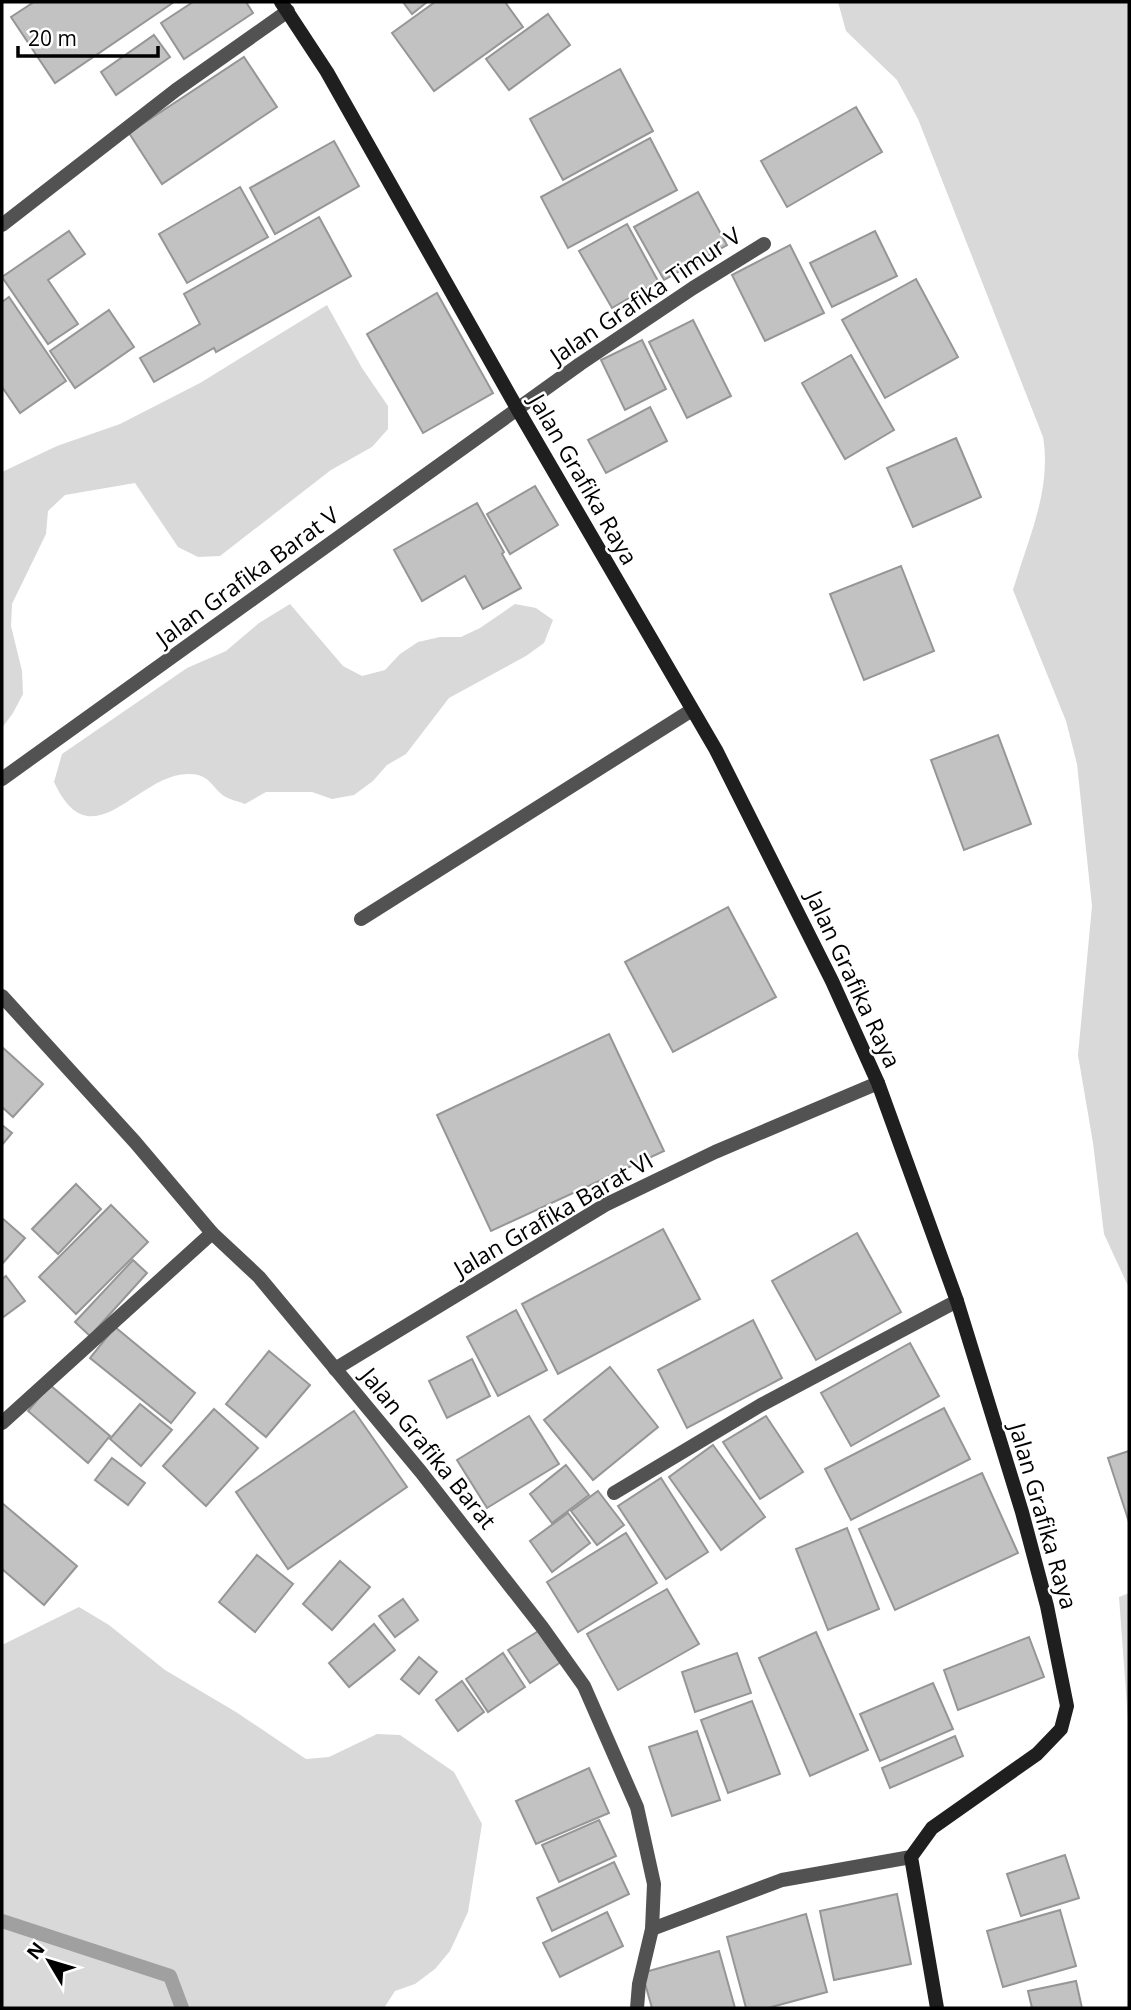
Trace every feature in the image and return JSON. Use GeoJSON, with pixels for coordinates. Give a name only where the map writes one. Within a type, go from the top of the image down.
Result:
{"type":"FeatureCollection","features":[{"type":"Feature","properties":{"kind":"main road","name":"Jalan Grafika Raya"},"geometry":{"type":"LineString","coordinates":[[284,6],[327,72],[518,410],[716,750],[832,981],[878,1083],[957,1301],[1022,1512],[1047,1606],[1067,1706],[1061,1728],[1037,1754],[932,1828],[911,1857]]}},
{"type":"Feature","properties":{"kind":"main road"},"geometry":{"type":"LineString","coordinates":[[911,1857],[937,2008]]}},
{"type":"Feature","properties":{"kind":"street"},"geometry":{"type":"LineString","coordinates":[[2,225],[284,6]]}},
{"type":"Feature","properties":{"kind":"street","name":"Jalan Grafika Timur V"},"geometry":{"type":"LineString","coordinates":[[518,410],[682,295],[764,244]]}},
{"type":"Feature","properties":{"kind":"street","name":"Jalan Grafika Barat V"},"geometry":{"type":"LineString","coordinates":[[2,779],[518,410]]}},
{"type":"Feature","properties":{"kind":"street"},"geometry":{"type":"LineString","coordinates":[[361,919],[692,710]]}},
{"type":"Feature","properties":{"kind":"street","name":"Jalan Grafika Barat"},"geometry":{"type":"LineString","coordinates":[[2,996],[135,1142],[212,1233],[259,1278],[421,1472],[542,1627],[584,1686],[637,1807],[654,1884],[652,1929],[639,1984],[637,2008]]}},
{"type":"Feature","properties":{"kind":"street","name":"Jalan Grafika Barat VI"},"geometry":{"type":"LineString","coordinates":[[335,1369],[605,1205],[715,1152],[878,1083]]}},
{"type":"Feature","properties":{"kind":"street"},"geometry":{"type":"LineString","coordinates":[[2,1423],[212,1233]]}},
{"type":"Feature","properties":{"kind":"street"},"geometry":{"type":"LineString","coordinates":[[614,1493],[761,1405],[957,1301]]}},
{"type":"Feature","properties":{"kind":"street"},"geometry":{"type":"LineString","coordinates":[[652,1929],[782,1880],[911,1857]]}},
{"type":"Feature","properties":{"kind":"shaded area"},"geometry":{"type":"Polygon","coordinates":[[[838,2],[1129,2],[1129,1288],[1104,1234],[1093,1143],[1078,1055],[1092,906],[1077,764],[1066,721],[1013,590],[1041,495],[1045,457],[1043,437],[918,119],[897,80],[846,31],[838,2]]]}},
{"type":"Feature","properties":{"kind":"shaded area"},"geometry":{"type":"Polygon","coordinates":[[[327,305],[362,368],[388,406],[388,429],[372,447],[331,470],[220,556],[198,557],[178,547],[135,483],[65,495],[48,511],[46,534],[12,604],[11,626],[22,671],[23,694],[2,728],[2,472],[57,446],[120,424],[200,383],[327,305]]]}},
{"type":"Feature","properties":{"kind":"shaded area"},"geometry":{"type":"Polygon","coordinates":[[[290,604],[343,666],[362,676],[385,670],[400,654],[418,642],[440,637],[461,637],[480,628],[515,604],[536,608],[553,620],[544,643],[526,656],[449,698],[406,754],[387,765],[373,781],[354,795],[332,799],[312,792],[266,792],[245,804],[224,796],[202,776],[189,774],[170,777],[100,815],[84,815],[69,805],[54,782],[62,754],[187,668],[226,651],[259,623],[290,604]]]}},
{"type":"Feature","properties":{"kind":"shaded area"},"geometry":{"type":"Polygon","coordinates":[[[1129,1593],[1129,1733],[1119,1597],[1129,1593]]]}},
{"type":"Feature","properties":{"kind":"shaded area"},"geometry":{"type":"Polygon","coordinates":[[[79,1607],[109,1625],[165,1670],[236,1712],[306,1759],[329,1757],[377,1734],[400,1735],[454,1772],[482,1824],[468,1912],[450,1951],[435,1969],[415,1984],[395,1991],[384,2008],[2,2008],[2,1645],[79,1607]]]}},
{"type":"Feature","properties":{"kind":"building"},"geometry":{"type":"Polygon","coordinates":[[[34,2],[174,2],[55,83],[11,17],[34,2]]]}},
{"type":"Feature","properties":{"kind":"building"},"geometry":{"type":"Polygon","coordinates":[[[193,2],[246,2],[253,13],[184,59],[161,23],[193,2]]]}},
{"type":"Feature","properties":{"kind":"building"},"geometry":{"type":"Polygon","coordinates":[[[403,2],[427,2],[412,14],[403,2]]]}},
{"type":"Feature","properties":{"kind":"building"},"geometry":{"type":"Polygon","coordinates":[[[435,2],[505,2],[523,27],[434,91],[392,33],[435,2]]]}},
{"type":"Feature","properties":{"kind":"building"},"geometry":{"type":"Polygon","coordinates":[[[548,14],[570,45],[509,90],[486,59],[548,14]]]}},
{"type":"Feature","properties":{"kind":"building"},"geometry":{"type":"Polygon","coordinates":[[[154,35],[170,57],[116,95],[101,72],[154,35]]]}},
{"type":"Feature","properties":{"kind":"building"},"geometry":{"type":"Polygon","coordinates":[[[244,57],[277,107],[162,184],[129,133],[244,57]]]}},
{"type":"Feature","properties":{"kind":"building"},"geometry":{"type":"Polygon","coordinates":[[[620,69],[653,131],[563,180],[530,119],[620,69]]]}},
{"type":"Feature","properties":{"kind":"building"},"geometry":{"type":"Polygon","coordinates":[[[856,107],[882,152],[787,207],[761,161],[856,107]]]}},
{"type":"Feature","properties":{"kind":"building"},"geometry":{"type":"Polygon","coordinates":[[[650,138],[677,190],[568,248],[541,197],[650,138]]]}},
{"type":"Feature","properties":{"kind":"building"},"geometry":{"type":"Polygon","coordinates":[[[334,141],[359,186],[275,234],[250,188],[334,141]]]}},
{"type":"Feature","properties":{"kind":"building"},"geometry":{"type":"Polygon","coordinates":[[[240,187],[268,237],[187,283],[159,234],[240,187]]]}},
{"type":"Feature","properties":{"kind":"building"},"geometry":{"type":"Polygon","coordinates":[[[698,192],[727,245],[664,280],[634,227],[698,192]]]}},
{"type":"Feature","properties":{"kind":"building"},"geometry":{"type":"Polygon","coordinates":[[[319,217],[351,276],[216,352],[214,348],[154,382],[140,358],[200,324],[184,294],[319,217]]]}},
{"type":"Feature","properties":{"kind":"building"},"geometry":{"type":"Polygon","coordinates":[[[627,224],[658,281],[612,308],[579,251],[627,224]]]}},
{"type":"Feature","properties":{"kind":"building"},"geometry":{"type":"Polygon","coordinates":[[[69,231],[85,254],[48,280],[78,324],[48,344],[2,277],[69,231]]]}},
{"type":"Feature","properties":{"kind":"building"},"geometry":{"type":"Polygon","coordinates":[[[875,231],[897,276],[832,307],[810,263],[875,231]]]}},
{"type":"Feature","properties":{"kind":"building"},"geometry":{"type":"Polygon","coordinates":[[[790,245],[824,313],[765,341],[732,275],[790,245]]]}},
{"type":"Feature","properties":{"kind":"building"},"geometry":{"type":"Polygon","coordinates":[[[916,279],[958,357],[885,398],[842,320],[916,279]]]}},
{"type":"Feature","properties":{"kind":"building"},"geometry":{"type":"Polygon","coordinates":[[[437,293],[493,393],[423,433],[367,334],[437,293]]]}},
{"type":"Feature","properties":{"kind":"building"},"geometry":{"type":"Polygon","coordinates":[[[9,297],[66,381],[20,413],[2,387],[2,302],[9,297]]]}},
{"type":"Feature","properties":{"kind":"building"},"geometry":{"type":"Polygon","coordinates":[[[109,310],[134,347],[75,388],[50,351],[109,310]]]}},
{"type":"Feature","properties":{"kind":"building"},"geometry":{"type":"Polygon","coordinates":[[[693,320],[731,396],[687,418],[649,342],[693,320]]]}},
{"type":"Feature","properties":{"kind":"building"},"geometry":{"type":"Polygon","coordinates":[[[642,340],[666,389],[625,410],[601,360],[642,340]]]}},
{"type":"Feature","properties":{"kind":"building"},"geometry":{"type":"Polygon","coordinates":[[[851,355],[894,430],[845,459],[802,383],[851,355]]]}},
{"type":"Feature","properties":{"kind":"building"},"geometry":{"type":"Polygon","coordinates":[[[650,407],[667,441],[606,473],[588,440],[650,407]]]}},
{"type":"Feature","properties":{"kind":"building"},"geometry":{"type":"Polygon","coordinates":[[[956,438],[981,497],[913,527],[887,468],[956,438]]]}},
{"type":"Feature","properties":{"kind":"building"},"geometry":{"type":"Polygon","coordinates":[[[535,486],[558,525],[510,554],[487,514],[535,486]]]}},
{"type":"Feature","properties":{"kind":"building"},"geometry":{"type":"Polygon","coordinates":[[[477,503],[521,588],[483,609],[465,576],[422,601],[394,550],[477,503]]]}},
{"type":"Feature","properties":{"kind":"building"},"geometry":{"type":"Polygon","coordinates":[[[901,566],[934,651],[864,680],[830,594],[901,566]]]}},
{"type":"Feature","properties":{"kind":"building"},"geometry":{"type":"Polygon","coordinates":[[[998,735],[1031,824],[964,850],[931,760],[998,735]]]}},
{"type":"Feature","properties":{"kind":"building"},"geometry":{"type":"Polygon","coordinates":[[[728,907],[776,997],[673,1052],[625,962],[728,907]]]}},
{"type":"Feature","properties":{"kind":"building"},"geometry":{"type":"Polygon","coordinates":[[[609,1034],[664,1151],[491,1231],[437,1115],[609,1034]]]}},
{"type":"Feature","properties":{"kind":"building"},"geometry":{"type":"Polygon","coordinates":[[[2,1047],[43,1084],[13,1117],[2,1107],[2,1047]]]}},
{"type":"Feature","properties":{"kind":"building"},"geometry":{"type":"Polygon","coordinates":[[[2,1125],[12,1133],[2,1145],[2,1125]]]}},
{"type":"Feature","properties":{"kind":"building"},"geometry":{"type":"Polygon","coordinates":[[[76,1184],[101,1209],[58,1254],[32,1229],[76,1184]]]}},
{"type":"Feature","properties":{"kind":"building"},"geometry":{"type":"Polygon","coordinates":[[[111,1205],[148,1242],[76,1314],[39,1277],[111,1205]]]}},
{"type":"Feature","properties":{"kind":"building"},"geometry":{"type":"Polygon","coordinates":[[[2,1218],[25,1238],[2,1264],[2,1218]]]}},
{"type":"Feature","properties":{"kind":"building"},"geometry":{"type":"Polygon","coordinates":[[[663,1229],[700,1299],[558,1374],[522,1304],[663,1229]]]}},
{"type":"Feature","properties":{"kind":"building"},"geometry":{"type":"Polygon","coordinates":[[[857,1233],[901,1312],[816,1360],[772,1281],[857,1233]]]}},
{"type":"Feature","properties":{"kind":"building"},"geometry":{"type":"Polygon","coordinates":[[[133,1260],[147,1273],[90,1336],[75,1322],[133,1260]]]}},
{"type":"Feature","properties":{"kind":"building"},"geometry":{"type":"Polygon","coordinates":[[[6,1276],[25,1301],[2,1318],[2,1279],[6,1276]]]}},
{"type":"Feature","properties":{"kind":"building"},"geometry":{"type":"Polygon","coordinates":[[[516,1310],[547,1370],[498,1396],[467,1337],[516,1310]]]}},
{"type":"Feature","properties":{"kind":"building"},"geometry":{"type":"Polygon","coordinates":[[[753,1320],[782,1378],[687,1428],[658,1370],[753,1320]]]}},
{"type":"Feature","properties":{"kind":"building"},"geometry":{"type":"Polygon","coordinates":[[[115,1327],[195,1393],[171,1423],[90,1358],[115,1327]]]}},
{"type":"Feature","properties":{"kind":"building"},"geometry":{"type":"Polygon","coordinates":[[[910,1343],[939,1396],[851,1446],[821,1393],[910,1343]]]}},
{"type":"Feature","properties":{"kind":"building"},"geometry":{"type":"Polygon","coordinates":[[[269,1351],[310,1385],[266,1437],[226,1404],[269,1351]]]}},
{"type":"Feature","properties":{"kind":"building"},"geometry":{"type":"Polygon","coordinates":[[[472,1359],[490,1396],[447,1418],[429,1381],[472,1359]]]}},
{"type":"Feature","properties":{"kind":"building"},"geometry":{"type":"Polygon","coordinates":[[[610,1367],[658,1427],[593,1480],[544,1420],[610,1367]]]}},
{"type":"Feature","properties":{"kind":"building"},"geometry":{"type":"Polygon","coordinates":[[[50,1385],[110,1436],[88,1463],[28,1411],[50,1385]]]}},
{"type":"Feature","properties":{"kind":"building"},"geometry":{"type":"Polygon","coordinates":[[[140,1404],[172,1430],[141,1466],[110,1439],[140,1404]]]}},
{"type":"Feature","properties":{"kind":"building"},"geometry":{"type":"Polygon","coordinates":[[[944,1408],[970,1459],[851,1520],[825,1469],[944,1408]]]}},
{"type":"Feature","properties":{"kind":"building"},"geometry":{"type":"Polygon","coordinates":[[[214,1409],[258,1448],[206,1506],[163,1466],[214,1409]]]}},
{"type":"Feature","properties":{"kind":"building"},"geometry":{"type":"Polygon","coordinates":[[[354,1411],[407,1487],[288,1569],[236,1492],[354,1411]]]}},
{"type":"Feature","properties":{"kind":"building"},"geometry":{"type":"Polygon","coordinates":[[[529,1416],[559,1464],[487,1508],[457,1460],[529,1416]]]}},
{"type":"Feature","properties":{"kind":"building"},"geometry":{"type":"Polygon","coordinates":[[[766,1416],[803,1472],[760,1499],[723,1442],[766,1416]]]}},
{"type":"Feature","properties":{"kind":"building"},"geometry":{"type":"Polygon","coordinates":[[[713,1445],[765,1517],[721,1550],[669,1477],[713,1445]]]}},
{"type":"Feature","properties":{"kind":"building"},"geometry":{"type":"Polygon","coordinates":[[[1129,1451],[1129,1522],[1108,1458],[1129,1451]]]}},
{"type":"Feature","properties":{"kind":"building"},"geometry":{"type":"Polygon","coordinates":[[[112,1458],[145,1483],[128,1505],[95,1480],[112,1458]]]}},
{"type":"Feature","properties":{"kind":"building"},"geometry":{"type":"Polygon","coordinates":[[[566,1465],[589,1495],[552,1523],[530,1494],[566,1465]]]}},
{"type":"Feature","properties":{"kind":"building"},"geometry":{"type":"Polygon","coordinates":[[[982,1473],[1018,1553],[895,1610],[859,1529],[982,1473]]]}},
{"type":"Feature","properties":{"kind":"building"},"geometry":{"type":"Polygon","coordinates":[[[661,1478],[708,1552],[666,1579],[618,1506],[661,1478]]]}},
{"type":"Feature","properties":{"kind":"building"},"geometry":{"type":"Polygon","coordinates":[[[598,1491],[624,1525],[597,1545],[571,1511],[598,1491]]]}},
{"type":"Feature","properties":{"kind":"building"},"geometry":{"type":"Polygon","coordinates":[[[2,1503],[77,1566],[44,1605],[2,1569],[2,1503]]]}},
{"type":"Feature","properties":{"kind":"building"},"geometry":{"type":"Polygon","coordinates":[[[568,1513],[590,1543],[552,1572],[530,1541],[568,1513]]]}},
{"type":"Feature","properties":{"kind":"building"},"geometry":{"type":"Polygon","coordinates":[[[847,1528],[879,1609],[828,1630],[796,1549],[847,1528]]]}},
{"type":"Feature","properties":{"kind":"building"},"geometry":{"type":"Polygon","coordinates":[[[626,1533],[657,1583],[578,1632],[547,1582],[626,1533]]]}},
{"type":"Feature","properties":{"kind":"building"},"geometry":{"type":"Polygon","coordinates":[[[257,1555],[293,1584],[255,1632],[219,1602],[257,1555]]]}},
{"type":"Feature","properties":{"kind":"building"},"geometry":{"type":"Polygon","coordinates":[[[340,1561],[370,1587],[332,1630],[303,1604],[340,1561]]]}},
{"type":"Feature","properties":{"kind":"building"},"geometry":{"type":"Polygon","coordinates":[[[667,1589],[699,1644],[618,1690],[587,1634],[667,1589]]]}},
{"type":"Feature","properties":{"kind":"building"},"geometry":{"type":"Polygon","coordinates":[[[403,1599],[418,1620],[395,1637],[379,1616],[403,1599]]]}},
{"type":"Feature","properties":{"kind":"building"},"geometry":{"type":"Polygon","coordinates":[[[374,1624],[395,1650],[349,1687],[329,1663],[374,1624]]]}},
{"type":"Feature","properties":{"kind":"building"},"geometry":{"type":"Polygon","coordinates":[[[540,1630],[561,1662],[530,1683],[508,1650],[540,1630]]]}},
{"type":"Feature","properties":{"kind":"building"},"geometry":{"type":"Polygon","coordinates":[[[816,1632],[868,1750],[810,1776],[759,1658],[816,1632]]]}},
{"type":"Feature","properties":{"kind":"building"},"geometry":{"type":"Polygon","coordinates":[[[1029,1637],[1044,1677],[958,1710],[944,1670],[1029,1637]]]}},
{"type":"Feature","properties":{"kind":"building"},"geometry":{"type":"Polygon","coordinates":[[[503,1653],[525,1687],[488,1712],[466,1679],[503,1653]]]}},
{"type":"Feature","properties":{"kind":"building"},"geometry":{"type":"Polygon","coordinates":[[[737,1653],[751,1693],[695,1712],[682,1672],[737,1653]]]}},
{"type":"Feature","properties":{"kind":"building"},"geometry":{"type":"Polygon","coordinates":[[[419,1657],[437,1672],[419,1694],[401,1679],[419,1657]]]}},
{"type":"Feature","properties":{"kind":"building"},"geometry":{"type":"Polygon","coordinates":[[[462,1681],[484,1712],[458,1731],[436,1700],[462,1681]]]}},
{"type":"Feature","properties":{"kind":"building"},"geometry":{"type":"Polygon","coordinates":[[[933,1683],[953,1729],[880,1761],[860,1714],[933,1683]]]}},
{"type":"Feature","properties":{"kind":"building"},"geometry":{"type":"Polygon","coordinates":[[[752,1701],[780,1774],[728,1793],[701,1720],[752,1701]]]}},
{"type":"Feature","properties":{"kind":"building"},"geometry":{"type":"Polygon","coordinates":[[[697,1731],[720,1800],[672,1816],[649,1747],[697,1731]]]}},
{"type":"Feature","properties":{"kind":"building"},"geometry":{"type":"Polygon","coordinates":[[[955,1736],[963,1756],[890,1788],[882,1768],[955,1736]]]}},
{"type":"Feature","properties":{"kind":"building"},"geometry":{"type":"Polygon","coordinates":[[[589,1768],[609,1813],[536,1844],[516,1801],[589,1768]]]}},
{"type":"Feature","properties":{"kind":"building"},"geometry":{"type":"Polygon","coordinates":[[[599,1820],[616,1856],[559,1882],[542,1845],[599,1820]]]}},
{"type":"Feature","properties":{"kind":"building"},"geometry":{"type":"Polygon","coordinates":[[[1065,1855],[1079,1898],[1021,1916],[1007,1874],[1065,1855]]]}},
{"type":"Feature","properties":{"kind":"building"},"geometry":{"type":"Polygon","coordinates":[[[614,1862],[629,1894],[552,1931],[537,1898],[614,1862]]]}},
{"type":"Feature","properties":{"kind":"building"},"geometry":{"type":"Polygon","coordinates":[[[897,1894],[911,1964],[834,1980],[820,1911],[897,1894]]]}},
{"type":"Feature","properties":{"kind":"building"},"geometry":{"type":"Polygon","coordinates":[[[1060,1910],[1076,1966],[1003,1987],[987,1931],[1060,1910]]]}},
{"type":"Feature","properties":{"kind":"building"},"geometry":{"type":"Polygon","coordinates":[[[607,1912],[623,1946],[560,1977],[543,1943],[607,1912]]]}},
{"type":"Feature","properties":{"kind":"building"},"geometry":{"type":"Polygon","coordinates":[[[806,1914],[827,1992],[768,2008],[746,2008],[727,1937],[806,1914]]]}},
{"type":"Feature","properties":{"kind":"building"},"geometry":{"type":"Polygon","coordinates":[[[719,1951],[735,2008],[652,2008],[642,1973],[719,1951]]]}},
{"type":"Feature","properties":{"kind":"building"},"geometry":{"type":"Polygon","coordinates":[[[1076,1981],[1082,2008],[1032,2008],[1028,1991],[1076,1981]]]}},
{"type":"Feature","properties":{"kind":"waterway"},"geometry":{"type":"LineString","coordinates":[[2,1921],[170,1976],[182,2008]]}}]}
